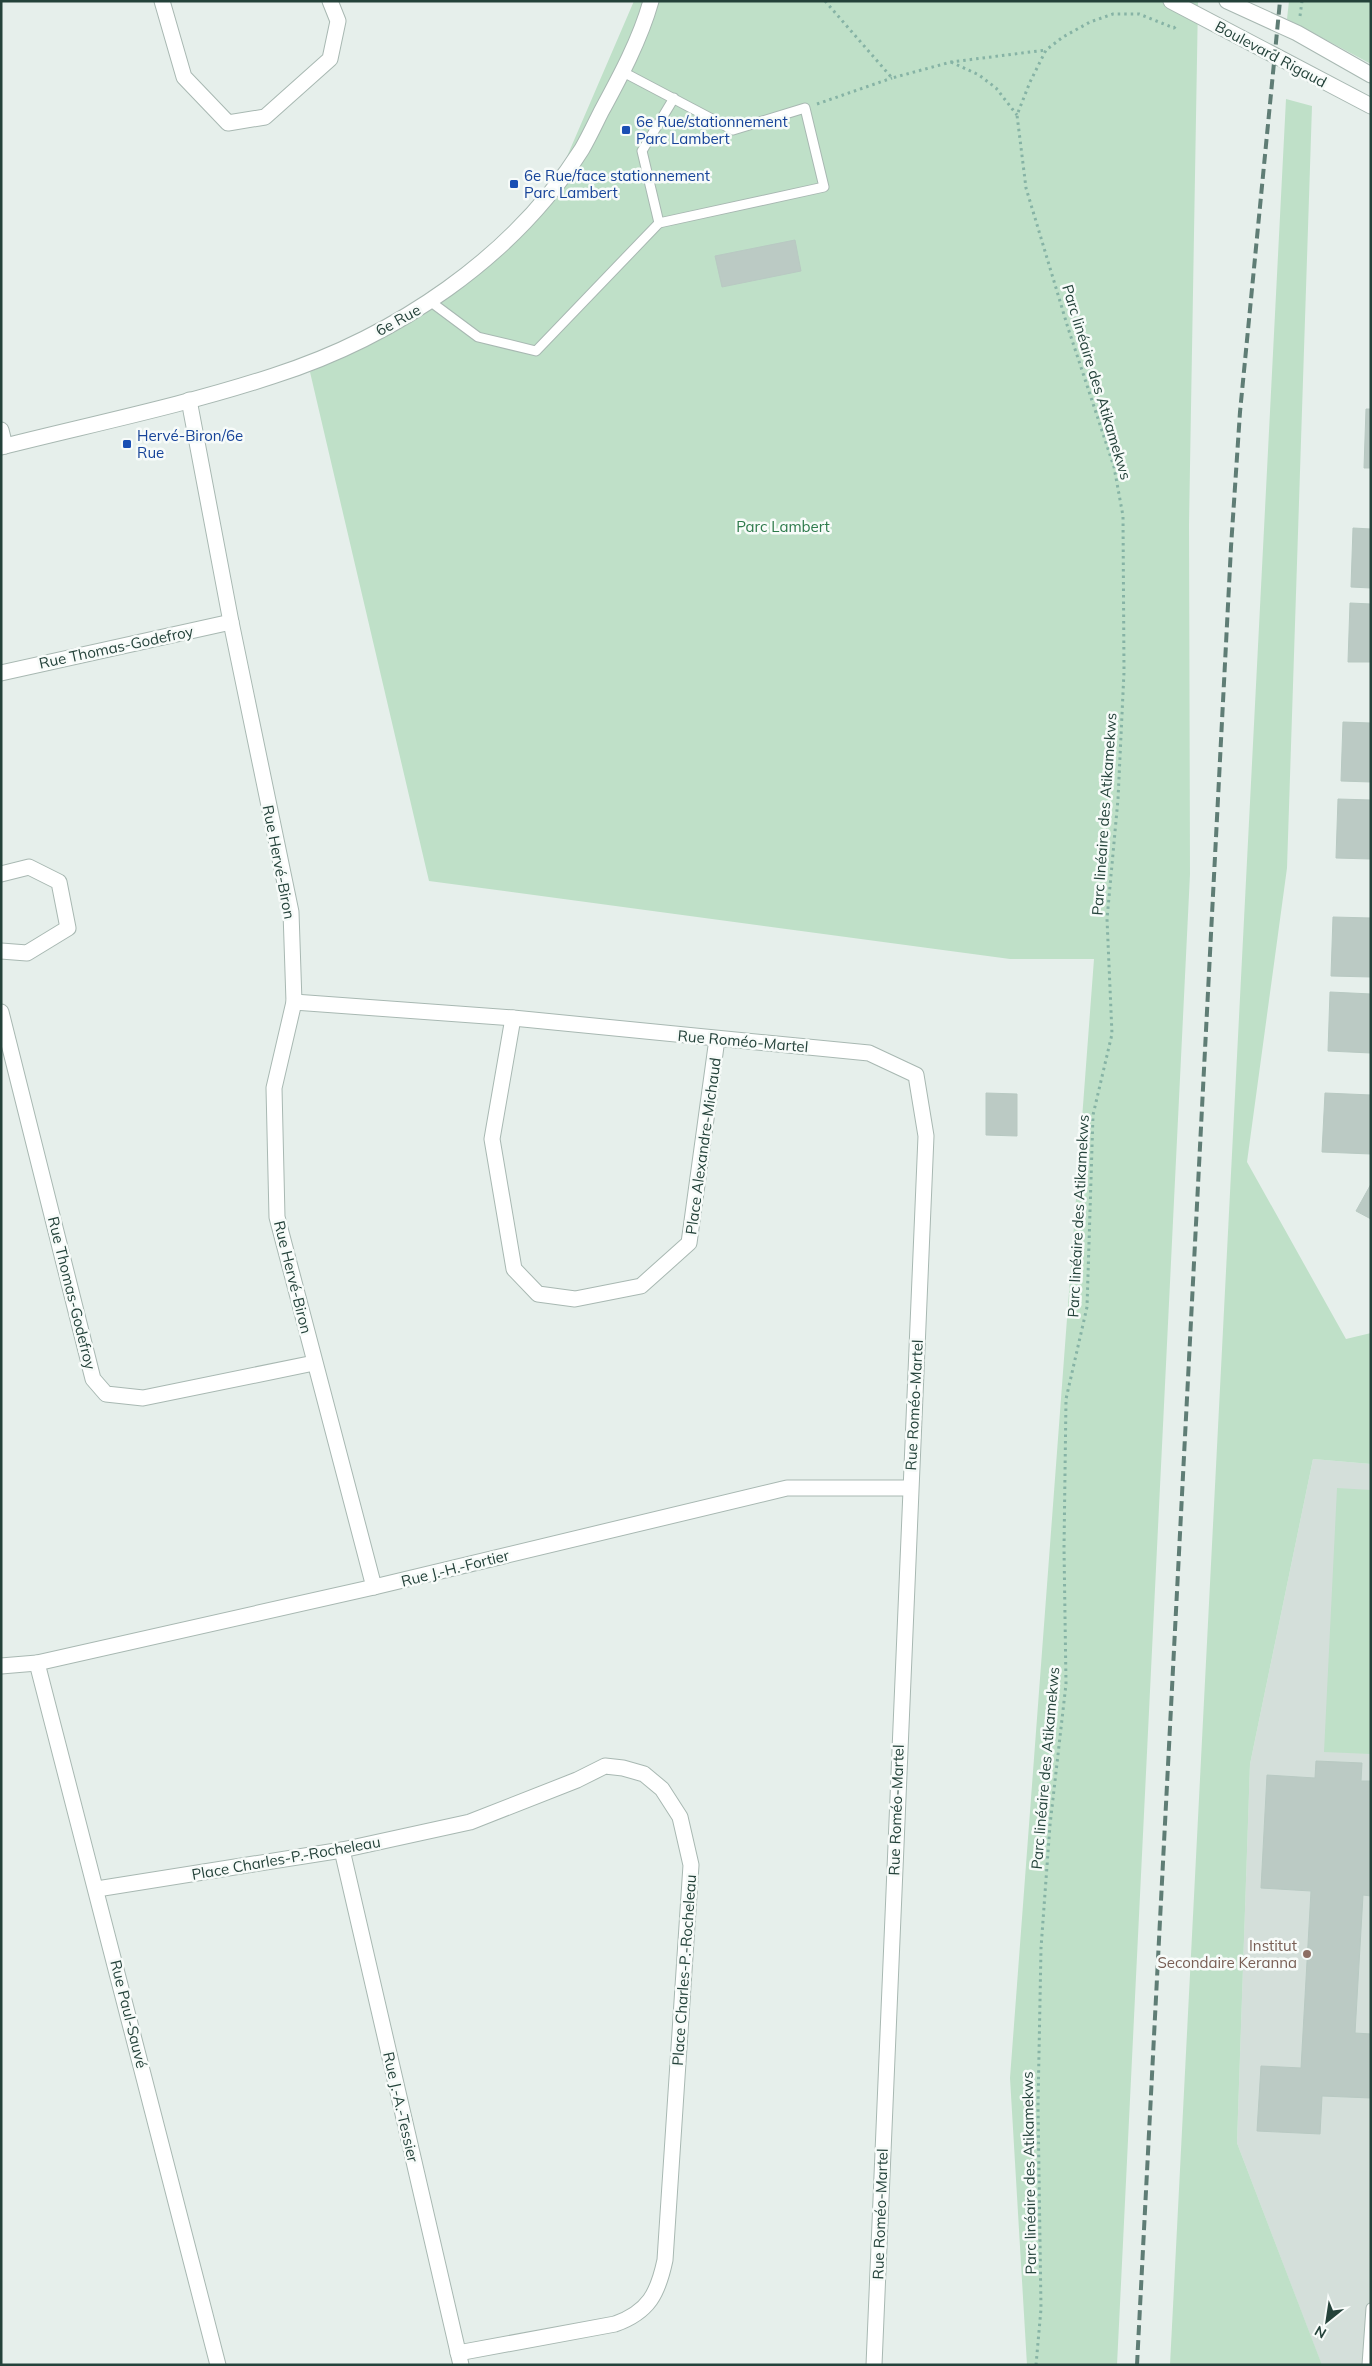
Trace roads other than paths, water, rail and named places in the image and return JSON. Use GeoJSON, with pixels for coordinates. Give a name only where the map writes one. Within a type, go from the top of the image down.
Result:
{"type":"FeatureCollection","features":[{"type":"Feature","properties":{"kind":"street"},"geometry":{"type":"LineString","coordinates":[[162,1],[184,77],[228,123],[264,117],[330,59],[338,20],[330,1]]}},
{"type":"Feature","properties":{"kind":"street","name":"6e Rue"},"geometry":{"type":"LineString","coordinates":[[3,446],[189,400],[274,376],[362,340],[431,302],[508,238],[560,180],[582,148],[623,72],[652,1]]}},
{"type":"Feature","properties":{"kind":"street","name":"Boulevard Rigaud"},"geometry":{"type":"LineString","coordinates":[[1171,1],[1371,106]]}},
{"type":"Feature","properties":{"kind":"street","name":"Boulevard Rigaud"},"geometry":{"type":"LineString","coordinates":[[1227,1],[1297,33],[1371,74]]}},
{"type":"Feature","properties":{"kind":"street","name":"Rue Hervé-Biron"},"geometry":{"type":"LineString","coordinates":[[189,400],[231,622],[290,912],[294,1002],[274,1088],[277,1217],[374,1587]]}},
{"type":"Feature","properties":{"kind":"street"},"geometry":{"type":"LineString","coordinates":[[1,430],[3,446]]}},
{"type":"Feature","properties":{"kind":"street","name":"Rue Thomas-Godefroy"},"geometry":{"type":"LineString","coordinates":[[1,672],[231,622]]}},
{"type":"Feature","properties":{"kind":"street"},"geometry":{"type":"LineString","coordinates":[[1,874],[29,867],[59,882],[68,928],[27,953],[1,951]]}},
{"type":"Feature","properties":{"kind":"street","name":"Rue Roméo-Martel"},"geometry":{"type":"LineString","coordinates":[[294,1002],[513,1018],[869,1053],[916,1075],[926,1136],[874,2365]]}},
{"type":"Feature","properties":{"kind":"street","name":"Rue Thomas-Godefroy"},"geometry":{"type":"LineString","coordinates":[[1,1012],[93,1379],[106,1394],[143,1398],[314,1363]]}},
{"type":"Feature","properties":{"kind":"street","name":"Place Alexandre-Michaud"},"geometry":{"type":"LineString","coordinates":[[513,1018],[492,1139],[514,1269],[538,1294],[575,1299],[641,1286],[689,1243],[717,1039]]}},
{"type":"Feature","properties":{"kind":"street","name":"Rue J.-H.-Fortier"},"geometry":{"type":"LineString","coordinates":[[1,1666],[37,1663],[374,1587],[787,1488],[910,1488]]}},
{"type":"Feature","properties":{"kind":"street","name":"Rue Paul-Sauvé"},"geometry":{"type":"LineString","coordinates":[[37,1663],[97,1889],[218,2365]]}},
{"type":"Feature","properties":{"kind":"street","name":"Place Charles-P.-Rocheleau"},"geometry":{"type":"LineString","coordinates":[[97,1889],[342,1850],[470,1822],[577,1780],[606,1766],[623,1768],[644,1774],[662,1789],[680,1817],[691,1865],[665,2260],[656,2292],[633,2318],[615,2324],[459,2359]]}},
{"type":"Feature","properties":{"kind":"street","name":"Rue J.-A.-Tessier"},"geometry":{"type":"LineString","coordinates":[[342,1850],[459,2359]]}},
{"type":"Feature","properties":{"kind":"lane"},"geometry":{"type":"LineString","coordinates":[[431,302],[478,337],[536,351],[659,223],[824,187],[806,108],[733,130],[623,72]]}},
{"type":"Feature","properties":{"kind":"lane"},"geometry":{"type":"LineString","coordinates":[[659,223],[642,151],[674,98]]}},
{"type":"Feature","properties":{"kind":"lane"},"geometry":{"type":"LineString","coordinates":[[1367,2365],[1371,2308]]}},
{"type":"Feature","properties":{"kind":"railway"},"geometry":{"type":"LineString","coordinates":[[1137,2365],[1231,547],[1240,412],[1280,1]]}},
{"type":"Feature","properties":{"kind":"place","name":"6e Rue/stationnement Parc Lambert"},"geometry":{"type":"Point","coordinates":[626,130]}},
{"type":"Feature","properties":{"kind":"place","name":"6e Rue/face stationnement Parc Lambert"},"geometry":{"type":"Point","coordinates":[514,184]}},
{"type":"Feature","properties":{"kind":"place","name":"Hervé-Biron/6e Rue"},"geometry":{"type":"Point","coordinates":[127,444]}},
{"type":"Feature","properties":{"kind":"place","name":"Institut Secondaire Keranna"},"geometry":{"type":"Point","coordinates":[1307,1954]}},
{"type":"Feature","properties":{"kind":"park label","name":"Parc Lambert"},"geometry":{"type":"Point","coordinates":[783,526]}}]}
